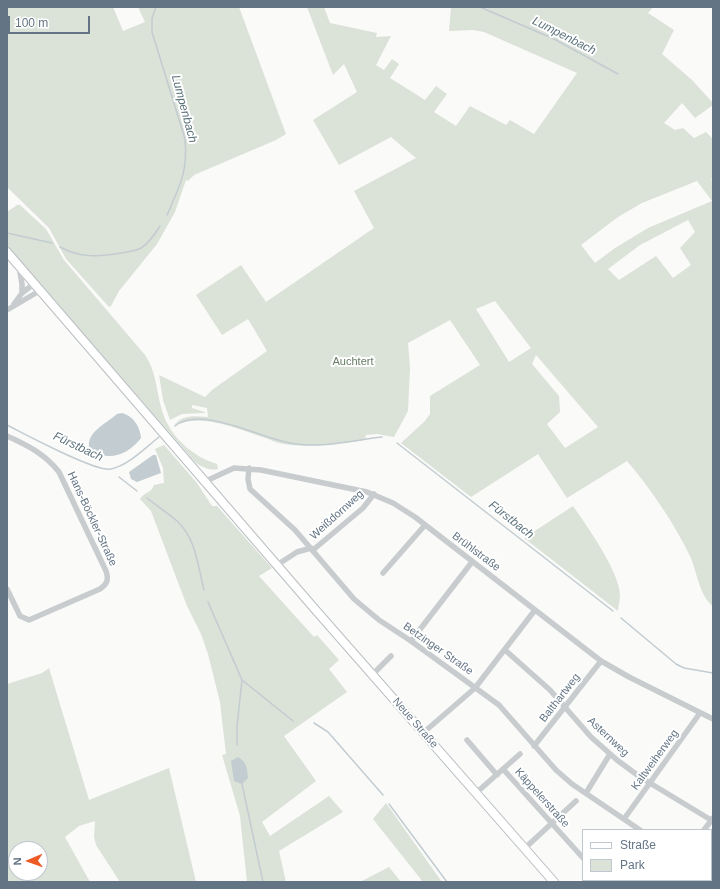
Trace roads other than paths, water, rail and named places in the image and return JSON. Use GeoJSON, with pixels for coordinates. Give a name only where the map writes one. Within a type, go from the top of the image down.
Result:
{"type":"FeatureCollection","features":[{"type":"Feature","properties":{"kind":"main road","name":"Neue Straße"},"geometry":{"type":"LineString","coordinates":[[7,252],[277,565],[554,882]]}},
{"type":"Feature","properties":{"kind":"street"},"geometry":{"type":"LineString","coordinates":[[18,264],[22,280],[22,292]]}},
{"type":"Feature","properties":{"kind":"street"},"geometry":{"type":"LineString","coordinates":[[7,310],[14,304],[22,292],[35,283]]}},
{"type":"Feature","properties":{"kind":"street"},"geometry":{"type":"LineString","coordinates":[[14,304],[28,299],[41,290]]}},
{"type":"Feature","properties":{"kind":"street","name":"Hans-Böckler-Straße"},"geometry":{"type":"LineString","coordinates":[[7,436],[36,450],[47,458],[59,472],[106,571],[108,580],[105,586],[100,589],[29,620],[20,616],[7,589]]}},
{"type":"Feature","properties":{"kind":"street","name":"Brühlstraße"},"geometry":{"type":"LineString","coordinates":[[206,482],[228,469],[249,468],[352,488],[374,494],[399,507],[425,525],[601,661],[623,674],[713,719]]}},
{"type":"Feature","properties":{"kind":"street","name":"Betzinger Straße"},"geometry":{"type":"LineString","coordinates":[[249,468],[248,484],[253,493],[290,523],[354,599],[378,620],[411,641],[503,709],[556,770],[586,793],[639,829]]}},
{"type":"Feature","properties":{"kind":"street","name":"Weißdornweg"},"geometry":{"type":"LineString","coordinates":[[277,565],[297,552],[312,549],[363,508],[374,494]]}},
{"type":"Feature","properties":{"kind":"street"},"geometry":{"type":"LineString","coordinates":[[382,573],[425,525]]}},
{"type":"Feature","properties":{"kind":"street"},"geometry":{"type":"LineString","coordinates":[[411,641],[472,562]]}},
{"type":"Feature","properties":{"kind":"street"},"geometry":{"type":"LineString","coordinates":[[424,733],[476,688],[535,610]]}},
{"type":"Feature","properties":{"kind":"street","name":"Asternweg"},"geometry":{"type":"LineString","coordinates":[[505,650],[535,676],[591,737],[610,754],[650,783],[712,819]]}},
{"type":"Feature","properties":{"kind":"street"},"geometry":{"type":"LineString","coordinates":[[373,674],[391,656]]}},
{"type":"Feature","properties":{"kind":"street","name":"Balthartweg"},"geometry":{"type":"LineString","coordinates":[[534,746],[566,708],[601,661]]}},
{"type":"Feature","properties":{"kind":"street","name":"Kaltweiherweg"},"geometry":{"type":"LineString","coordinates":[[624,819],[700,713]]}},
{"type":"Feature","properties":{"kind":"street","name":"Käppelerstraße"},"geometry":{"type":"LineString","coordinates":[[467,740],[497,775]]}},
{"type":"Feature","properties":{"kind":"street"},"geometry":{"type":"LineString","coordinates":[[476,793],[520,754]]}},
{"type":"Feature","properties":{"kind":"street"},"geometry":{"type":"LineString","coordinates":[[586,793],[610,754]]}},
{"type":"Feature","properties":{"kind":"street","name":"Käppelerstraße"},"geometry":{"type":"LineString","coordinates":[[503,769],[582,857]]}},
{"type":"Feature","properties":{"kind":"street"},"geometry":{"type":"LineString","coordinates":[[525,848],[550,823],[576,801]]}},
{"type":"Feature","properties":{"kind":"street"},"geometry":{"type":"LineString","coordinates":[[705,829],[712,819]]}},
{"type":"Feature","properties":{"kind":"waterway","name":"Lumpenbach"},"geometry":{"type":"LineString","coordinates":[[156,7],[152,18],[152,32],[185,139],[186,151],[182,178],[167,215]]}},
{"type":"Feature","properties":{"kind":"waterway","name":"Lumpenbach"},"geometry":{"type":"LineString","coordinates":[[480,7],[554,39],[618,74]]}},
{"type":"Feature","properties":{"kind":"waterway","name":"Lumpenbach"},"geometry":{"type":"LineString","coordinates":[[60,247],[67,251],[90,256],[130,251],[139,249],[145,245],[160,226]]}},
{"type":"Feature","properties":{"kind":"waterway","name":"Lumpenbach"},"geometry":{"type":"LineString","coordinates":[[7,233],[52,243]]}},
{"type":"Feature","properties":{"kind":"waterway","name":"Fürstbach"},"geometry":{"type":"LineString","coordinates":[[175,426],[187,420],[201,419],[217,421],[283,441],[307,445],[328,444],[382,437]]}},
{"type":"Feature","properties":{"kind":"waterway","name":"Fürstbach"},"geometry":{"type":"LineString","coordinates":[[7,425],[76,459],[91,465],[111,469],[124,464],[159,437]]}},
{"type":"Feature","properties":{"kind":"waterway","name":"Fürstbach"},"geometry":{"type":"LineString","coordinates":[[397,443],[613,611]]}},
{"type":"Feature","properties":{"kind":"waterway"},"geometry":{"type":"LineString","coordinates":[[119,477],[137,491]]}},
{"type":"Feature","properties":{"kind":"waterway"},"geometry":{"type":"LineString","coordinates":[[147,498],[177,521],[188,536],[195,553],[204,590]]}},
{"type":"Feature","properties":{"kind":"waterway"},"geometry":{"type":"LineString","coordinates":[[208,602],[242,680],[237,726],[237,745]]}},
{"type":"Feature","properties":{"kind":"waterway","name":"Fürstbach"},"geometry":{"type":"LineString","coordinates":[[621,618],[676,664],[684,668],[713,673]]}},
{"type":"Feature","properties":{"kind":"waterway"},"geometry":{"type":"LineString","coordinates":[[242,680],[293,721]]}},
{"type":"Feature","properties":{"kind":"waterway"},"geometry":{"type":"LineString","coordinates":[[314,723],[328,732],[383,795]]}},
{"type":"Feature","properties":{"kind":"waterway"},"geometry":{"type":"LineString","coordinates":[[242,784],[263,882]]}},
{"type":"Feature","properties":{"kind":"waterway"},"geometry":{"type":"LineString","coordinates":[[389,804],[447,882]]}},
{"type":"Feature","properties":{"kind":"park label","name":"Auchtert"},"geometry":{"type":"Point","coordinates":[353,362]}}]}
